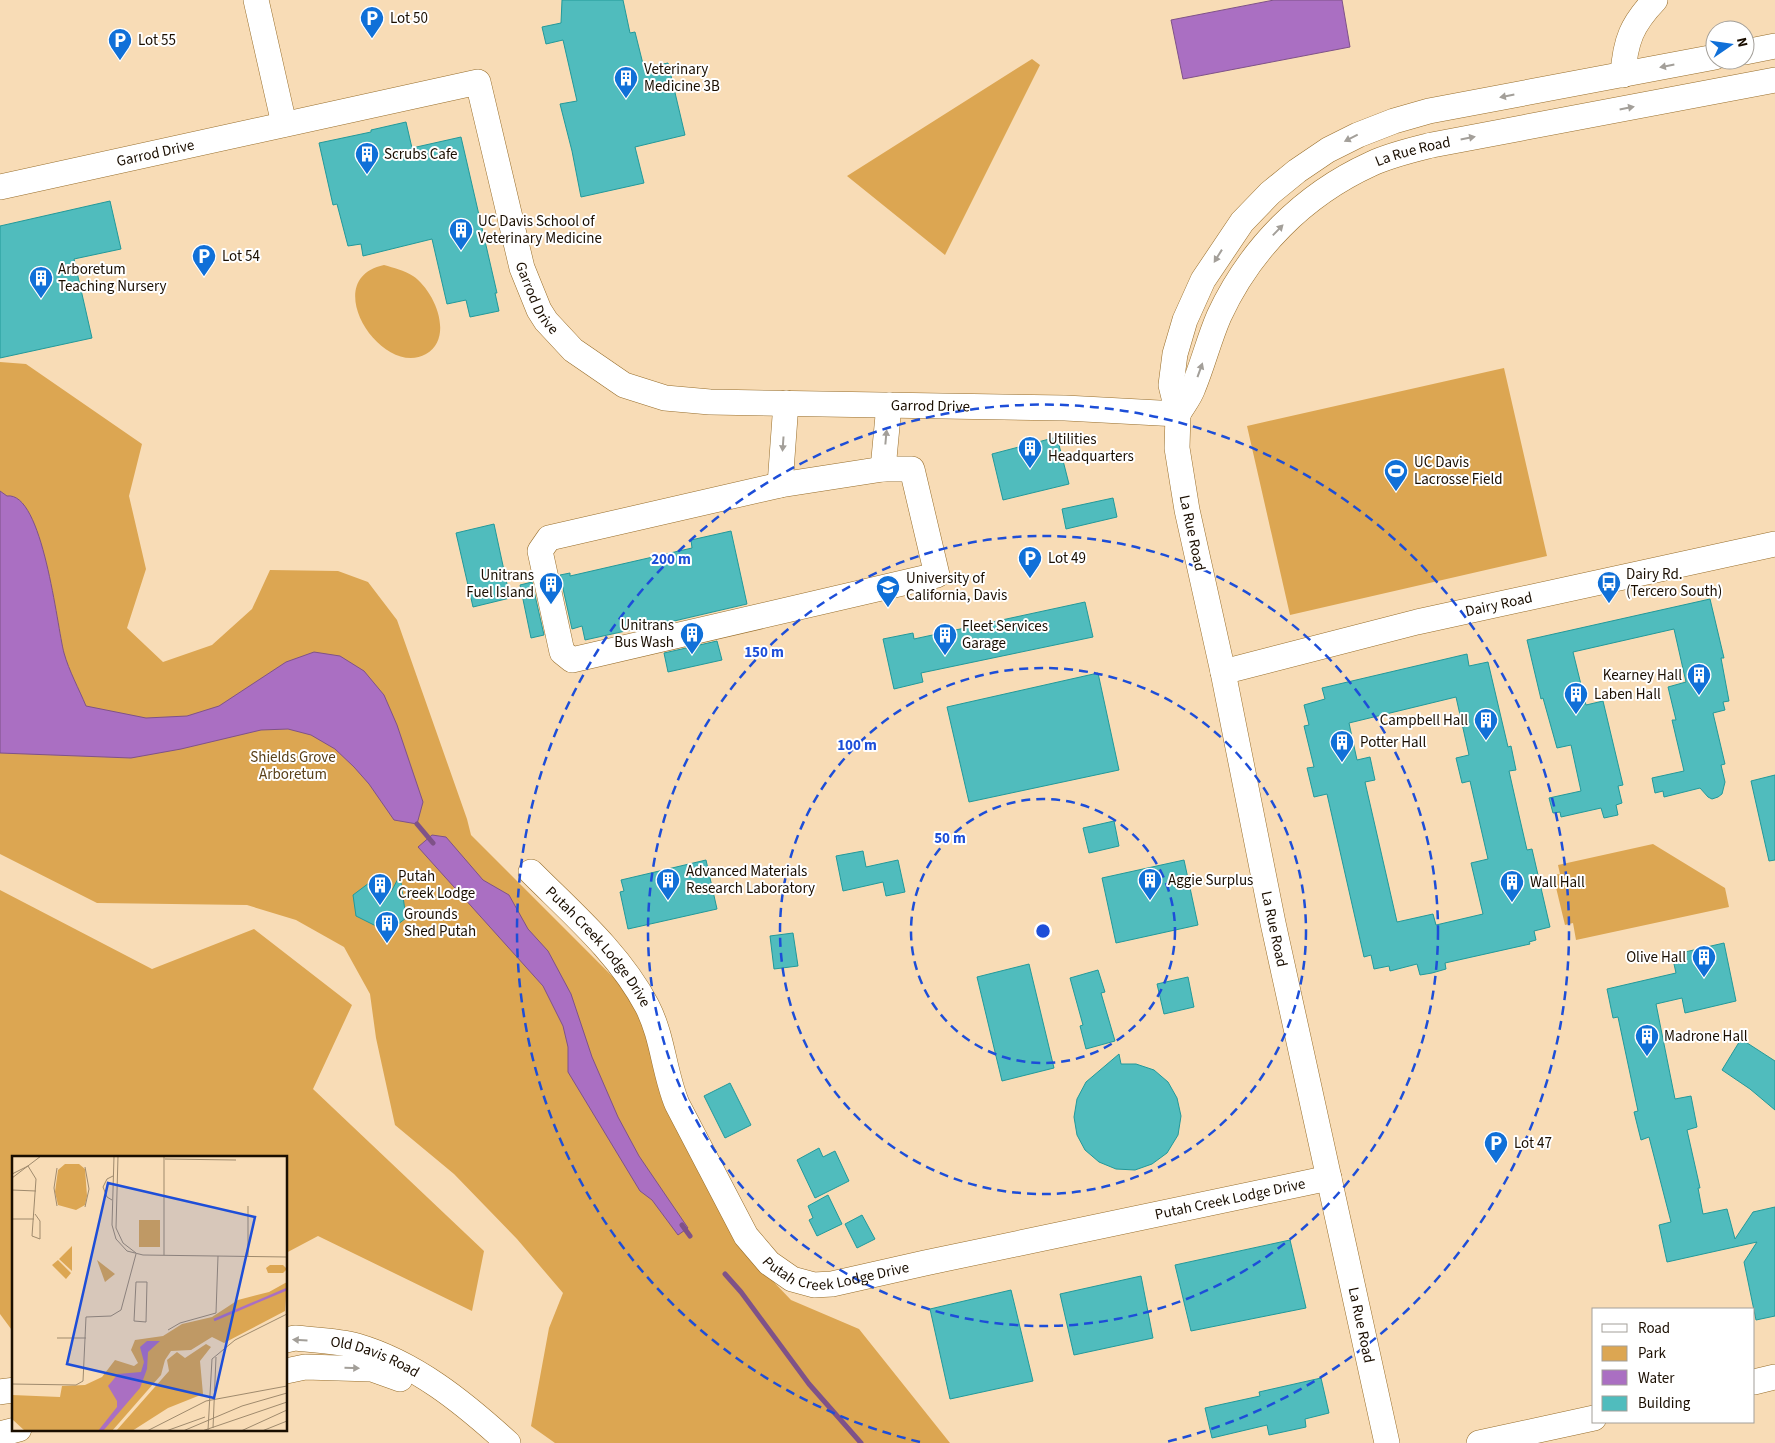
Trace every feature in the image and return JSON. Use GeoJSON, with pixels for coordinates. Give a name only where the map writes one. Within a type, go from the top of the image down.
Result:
{"type":"FeatureCollection","features":[{"type":"Feature","properties":{"kind":"street"},"geometry":{"type":"LineString","coordinates":[[256,0],[284,124]]}},
{"type":"Feature","properties":{"kind":"street"},"geometry":{"type":"LineString","coordinates":[[1623,75],[1624,56],[1628,40],[1640,16],[1655,0]]}},
{"type":"Feature","properties":{"kind":"street"},"geometry":{"type":"LineString","coordinates":[[1755,50],[1775,46]]}},
{"type":"Feature","properties":{"kind":"street","name":"La Rue Road"},"geometry":{"type":"LineString","coordinates":[[1387,1443],[1261,869],[1223,672],[1181,478],[1177,448],[1178,414],[1170,385],[1175,354],[1185,320],[1203,280],[1242,222],[1270,193],[1297,171],[1328,150],[1358,135],[1394,121],[1428,111],[1705,59]]}},
{"type":"Feature","properties":{"kind":"street","name":"La Rue Road"},"geometry":{"type":"LineString","coordinates":[[1178,414],[1192,390],[1219,316],[1250,262],[1277,230],[1310,200],[1339,181],[1371,164],[1397,154],[1432,145],[1775,80]]}},
{"type":"Feature","properties":{"kind":"street","name":"Garrod Drive"},"geometry":{"type":"LineString","coordinates":[[0,186],[478,82],[522,268],[539,310],[554,332],[573,350],[624,385],[665,398],[710,402],[1065,408],[1178,414]]}},
{"type":"Feature","properties":{"kind":"street"},"geometry":{"type":"LineString","coordinates":[[780,486],[786,402]]}},
{"type":"Feature","properties":{"kind":"street"},"geometry":{"type":"LineString","coordinates":[[883,469],[889,405]]}},
{"type":"Feature","properties":{"kind":"street"},"geometry":{"type":"LineString","coordinates":[[883,469],[912,469],[936,575],[572,660],[562,652],[540,550],[550,538],[780,486],[883,469]]}},
{"type":"Feature","properties":{"kind":"street","name":"Dairy Road"},"geometry":{"type":"LineString","coordinates":[[1223,672],[1417,622],[1775,544]]}},
{"type":"Feature","properties":{"kind":"street","name":"Putah Creek Lodge Drive"},"geometry":{"type":"LineString","coordinates":[[531,872],[610,952],[624,970],[647,1007],[656,1028],[671,1091],[746,1236],[769,1262],[792,1279],[814,1285],[832,1284],[1329,1178]]}},
{"type":"Feature","properties":{"kind":"street","name":"Old Davis Road"},"geometry":{"type":"LineString","coordinates":[[288,1340],[295,1338],[355,1345],[407,1366],[457,1399],[508,1443]]}},
{"type":"Feature","properties":{"kind":"street","name":"Old Davis Road"},"geometry":{"type":"LineString","coordinates":[[288,1371],[305,1367],[372,1369],[457,1399]]}},
{"type":"Feature","properties":{"kind":"street"},"geometry":{"type":"LineString","coordinates":[[1755,1382],[1775,1377]]}},
{"type":"Feature","properties":{"kind":"street"},"geometry":{"type":"LineString","coordinates":[[1479,1443],[1592,1418]]}},
{"type":"Feature","properties":{"kind":"street"},"geometry":{"type":"LineString","coordinates":[[0,1434],[15,1430]]}},
{"type":"Feature","properties":{"kind":"green space"},"geometry":{"type":"Polygon","coordinates":[[[1032,59],[1040,65],[945,255],[847,176],[1032,59]]]}},
{"type":"Feature","properties":{"kind":"green space"},"geometry":{"type":"Polygon","coordinates":[[[384,265],[413,276],[421,283],[434,302],[440,326],[439,337],[435,346],[426,354],[409,358],[391,353],[376,341],[363,324],[356,306],[356,288],[365,274],[384,265]]]}},
{"type":"Feature","properties":{"kind":"green space","name":"Shields Grove Arboretum"},"geometry":{"type":"Polygon","coordinates":[[[0,362],[26,364],[142,444],[129,496],[146,569],[127,628],[163,662],[212,645],[252,609],[270,570],[338,571],[368,582],[397,620],[471,835],[627,991],[642,1020],[662,1100],[725,1219],[749,1256],[791,1300],[859,1329],[950,1443],[555,1443],[531,1426],[549,1328],[563,1293],[517,1239],[454,1174],[395,1125],[376,1038],[370,994],[344,947],[296,920],[247,905],[97,903],[0,854],[0,362]]]}},
{"type":"Feature","properties":{"kind":"green space","name":"UC Davis Lacrosse Field"},"geometry":{"type":"Polygon","coordinates":[[[1504,368],[1547,556],[1290,615],[1247,426],[1504,368]]]}},
{"type":"Feature","properties":{"kind":"green space"},"geometry":{"type":"Polygon","coordinates":[[[1653,844],[1725,888],[1729,907],[1576,940],[1573,923],[1565,925],[1553,875],[1560,874],[1558,865],[1653,844]]]}},
{"type":"Feature","properties":{"kind":"green space"},"geometry":{"type":"Polygon","coordinates":[[[0,890],[152,969],[254,929],[352,1005],[313,1089],[484,1251],[472,1311],[318,1236],[288,1252],[288,1156],[12,1156],[12,1330],[0,1314],[0,890]]]}},
{"type":"Feature","properties":{"kind":"water"},"geometry":{"type":"Polygon","coordinates":[[[1274,0],[1342,0],[1350,47],[1183,79],[1171,20],[1274,0]]]}},
{"type":"Feature","properties":{"kind":"water"},"geometry":{"type":"Polygon","coordinates":[[[0,491],[7,496],[19,500],[30,515],[39,537],[64,653],[86,706],[146,718],[187,716],[219,706],[286,662],[314,652],[340,656],[364,671],[384,695],[397,725],[423,802],[417,824],[394,820],[369,784],[335,749],[311,735],[288,729],[261,730],[181,749],[131,758],[0,753],[0,491]]]}},
{"type":"Feature","properties":{"kind":"water"},"geometry":{"type":"Polygon","coordinates":[[[432,835],[446,837],[483,880],[509,895],[528,929],[548,951],[571,994],[592,1057],[618,1117],[639,1156],[688,1228],[678,1235],[652,1200],[640,1191],[568,1072],[568,1047],[563,1026],[543,986],[418,847],[432,835]]]}},
{"type":"Feature","properties":{"kind":"building","name":"Veterinary Medicine 3B"},"geometry":{"type":"Polygon","coordinates":[[[562,0],[623,0],[630,33],[635,32],[644,68],[668,63],[685,135],[635,147],[644,183],[581,197],[560,104],[577,101],[563,40],[546,44],[542,27],[561,23],[562,0]]]}},
{"type":"Feature","properties":{"kind":"building"},"geometry":{"type":"Polygon","coordinates":[[[406,122],[412,148],[461,137],[497,293],[495,293],[499,311],[470,317],[466,300],[447,304],[432,239],[363,256],[361,244],[348,246],[337,204],[333,205],[319,143],[371,132],[371,130],[406,122]]]}},
{"type":"Feature","properties":{"kind":"building","name":"Arboretum Teaching Nursery"},"geometry":{"type":"Polygon","coordinates":[[[110,201],[121,249],[74,259],[92,338],[0,358],[0,226],[110,201]]]}},
{"type":"Feature","properties":{"kind":"building","name":"Utilities Headquarters"},"geometry":{"type":"Polygon","coordinates":[[[1057,437],[1069,484],[1003,500],[992,454],[1057,437]]]}},
{"type":"Feature","properties":{"kind":"building"},"geometry":{"type":"Polygon","coordinates":[[[1113,498],[1117,517],[1066,529],[1062,509],[1113,498]]]}},
{"type":"Feature","properties":{"kind":"building"},"geometry":{"type":"Polygon","coordinates":[[[494,524],[510,598],[473,607],[456,533],[494,524]]]}},
{"type":"Feature","properties":{"kind":"building"},"geometry":{"type":"Polygon","coordinates":[[[731,531],[747,604],[585,640],[582,626],[572,629],[560,575],[570,573],[570,576],[692,548],[691,540],[731,531]]]}},
{"type":"Feature","properties":{"kind":"building"},"geometry":{"type":"Polygon","coordinates":[[[532,582],[544,635],[531,638],[520,585],[532,582]]]}},
{"type":"Feature","properties":{"kind":"building"},"geometry":{"type":"Polygon","coordinates":[[[1710,599],[1724,658],[1721,658],[1729,701],[1723,702],[1725,710],[1713,713],[1725,764],[1721,765],[1725,782],[1722,794],[1712,799],[1700,788],[1664,797],[1663,791],[1655,793],[1652,778],[1684,771],[1672,720],[1676,720],[1668,687],[1686,682],[1674,629],[1573,652],[1586,705],[1603,701],[1623,785],[1618,786],[1622,803],[1616,805],[1618,815],[1604,818],[1601,808],[1561,817],[1560,812],[1553,813],[1549,798],[1581,791],[1571,745],[1557,748],[1543,698],[1541,699],[1527,640],[1710,599]]]}},
{"type":"Feature","properties":{"kind":"building","name":"Fleet Services Garage"},"geometry":{"type":"Polygon","coordinates":[[[1085,602],[1093,637],[921,673],[923,682],[894,689],[883,639],[913,633],[914,639],[1085,602]]]}},
{"type":"Feature","properties":{"kind":"building","name":"Unitrans Bus Wash"},"geometry":{"type":"Polygon","coordinates":[[[717,641],[722,660],[668,672],[664,653],[717,641]]]}},
{"type":"Feature","properties":{"kind":"building"},"geometry":{"type":"Polygon","coordinates":[[[1467,654],[1469,666],[1488,662],[1508,747],[1511,746],[1516,770],[1509,771],[1527,850],[1532,849],[1550,927],[1534,931],[1536,940],[1529,942],[1530,944],[1445,963],[1446,969],[1432,973],[1420,975],[1417,964],[1390,971],[1389,966],[1374,969],[1371,955],[1364,957],[1327,794],[1314,797],[1307,768],[1314,767],[1304,726],[1309,725],[1304,705],[1325,699],[1322,688],[1467,654]],[[1456,697],[1349,723],[1357,760],[1370,757],[1375,780],[1365,782],[1397,922],[1433,914],[1436,925],[1483,914],[1471,863],[1488,859],[1470,781],[1462,783],[1456,758],[1469,755],[1456,697]]]}},
{"type":"Feature","properties":{"kind":"building"},"geometry":{"type":"Polygon","coordinates":[[[1098,673],[1119,770],[969,802],[947,707],[1098,673]]]}},
{"type":"Feature","properties":{"kind":"building"},"geometry":{"type":"Polygon","coordinates":[[[1775,775],[1775,860],[1769,861],[1751,781],[1775,775]]]}},
{"type":"Feature","properties":{"kind":"building"},"geometry":{"type":"Polygon","coordinates":[[[1114,821],[1119,846],[1089,853],[1083,828],[1114,821]]]}},
{"type":"Feature","properties":{"kind":"building"},"geometry":{"type":"Polygon","coordinates":[[[863,851],[866,867],[898,860],[905,892],[886,896],[883,882],[843,891],[836,856],[863,851]]]}},
{"type":"Feature","properties":{"kind":"building","name":"Advanced Materials Research Laboratory"},"geometry":{"type":"Polygon","coordinates":[[[706,860],[717,909],[628,929],[620,892],[624,891],[621,880],[706,860]]]}},
{"type":"Feature","properties":{"kind":"building","name":"Aggie Surplus"},"geometry":{"type":"Polygon","coordinates":[[[1184,860],[1198,925],[1116,943],[1102,878],[1184,860]]]}},
{"type":"Feature","properties":{"kind":"building","name":"Putah Creek Lodge"},"geometry":{"type":"Polygon","coordinates":[[[400,875],[406,918],[388,932],[356,916],[353,895],[369,883],[391,892],[400,875]]]}},
{"type":"Feature","properties":{"kind":"building"},"geometry":{"type":"Polygon","coordinates":[[[793,933],[798,966],[774,969],[770,936],[793,933]]]}},
{"type":"Feature","properties":{"kind":"building"},"geometry":{"type":"Polygon","coordinates":[[[1724,943],[1736,1001],[1685,1013],[1682,998],[1656,1004],[1675,1099],[1691,1096],[1697,1127],[1687,1130],[1700,1188],[1698,1188],[1703,1214],[1727,1209],[1735,1239],[1753,1212],[1775,1207],[1775,1316],[1756,1320],[1744,1262],[1757,1242],[1667,1262],[1659,1225],[1671,1222],[1649,1137],[1641,1140],[1634,1112],[1638,1111],[1618,1017],[1613,1018],[1607,989],[1676,973],[1672,955],[1724,943]]]}},
{"type":"Feature","properties":{"kind":"building"},"geometry":{"type":"Polygon","coordinates":[[[1029,964],[1054,1068],[1002,1081],[977,977],[1029,964]]]}},
{"type":"Feature","properties":{"kind":"building"},"geometry":{"type":"Polygon","coordinates":[[[1098,970],[1105,992],[1101,993],[1115,1041],[1086,1049],[1080,1026],[1083,1025],[1070,978],[1098,970]]]}},
{"type":"Feature","properties":{"kind":"building"},"geometry":{"type":"Polygon","coordinates":[[[1188,977],[1194,1007],[1164,1014],[1157,984],[1188,977]]]}},
{"type":"Feature","properties":{"kind":"building"},"geometry":{"type":"Polygon","coordinates":[[[1741,1039],[1775,1061],[1775,1110],[1750,1089],[1722,1070],[1741,1039]]]}},
{"type":"Feature","properties":{"kind":"building"},"geometry":{"type":"Polygon","coordinates":[[[1119,1054],[1121,1064],[1136,1064],[1154,1070],[1168,1082],[1177,1098],[1181,1116],[1178,1135],[1167,1153],[1152,1164],[1135,1170],[1116,1169],[1099,1162],[1085,1150],[1077,1135],[1074,1117],[1077,1099],[1086,1082],[1119,1054]]]}},
{"type":"Feature","properties":{"kind":"building"},"geometry":{"type":"Polygon","coordinates":[[[730,1083],[751,1125],[725,1138],[704,1096],[730,1083]]]}},
{"type":"Feature","properties":{"kind":"building"},"geometry":{"type":"Polygon","coordinates":[[[819,1148],[823,1157],[835,1151],[849,1181],[815,1198],[797,1160],[819,1148]]]}},
{"type":"Feature","properties":{"kind":"building"},"geometry":{"type":"Polygon","coordinates":[[[828,1195],[842,1224],[817,1236],[809,1220],[813,1218],[808,1206],[828,1195]]]}},
{"type":"Feature","properties":{"kind":"building"},"geometry":{"type":"Polygon","coordinates":[[[862,1215],[875,1239],[857,1248],[845,1224],[862,1215]]]}},
{"type":"Feature","properties":{"kind":"building"},"geometry":{"type":"Polygon","coordinates":[[[1290,1240],[1306,1308],[1191,1331],[1175,1265],[1290,1240]]]}},
{"type":"Feature","properties":{"kind":"building"},"geometry":{"type":"Polygon","coordinates":[[[1141,1276],[1153,1338],[1074,1355],[1060,1294],[1141,1276]]]}},
{"type":"Feature","properties":{"kind":"building"},"geometry":{"type":"Polygon","coordinates":[[[1011,1290],[1033,1381],[950,1399],[930,1309],[1011,1290]]]}},
{"type":"Feature","properties":{"kind":"building"},"geometry":{"type":"Polygon","coordinates":[[[1321,1378],[1329,1413],[1305,1419],[1306,1427],[1269,1435],[1267,1425],[1212,1438],[1205,1408],[1260,1396],[1259,1392],[1321,1378]]]}},
{"type":"Feature","properties":{"kind":"waterway"},"geometry":{"type":"LineString","coordinates":[[417,824],[433,843]]}},
{"type":"Feature","properties":{"kind":"waterway"},"geometry":{"type":"LineString","coordinates":[[682,1225],[690,1236]]}},
{"type":"Feature","properties":{"kind":"waterway"},"geometry":{"type":"LineString","coordinates":[[725,1274],[741,1292],[809,1384],[861,1443]]}},
{"type":"Feature","properties":{"kind":"place","name":"Lot 50"},"geometry":{"type":"Point","coordinates":[372,39]}},
{"type":"Feature","properties":{"kind":"place","name":"Lot 55"},"geometry":{"type":"Point","coordinates":[120,61]}},
{"type":"Feature","properties":{"kind":"place","name":"Veterinary Medicine 3B"},"geometry":{"type":"Point","coordinates":[626,99]}},
{"type":"Feature","properties":{"kind":"place","name":"Scrubs Cafe"},"geometry":{"type":"Point","coordinates":[367,175]}},
{"type":"Feature","properties":{"kind":"place","name":"UC Davis School of Veterinary Medicine"},"geometry":{"type":"Point","coordinates":[461,251]}},
{"type":"Feature","properties":{"kind":"place","name":"Lot 54"},"geometry":{"type":"Point","coordinates":[204,277]}},
{"type":"Feature","properties":{"kind":"place","name":"Arboretum Teaching Nursery"},"geometry":{"type":"Point","coordinates":[41,299]}},
{"type":"Feature","properties":{"kind":"place","name":"Utilities Headquarters"},"geometry":{"type":"Point","coordinates":[1030,469]}},
{"type":"Feature","properties":{"kind":"place","name":"UC Davis Lacrosse Field"},"geometry":{"type":"Point","coordinates":[1396,492]}},
{"type":"Feature","properties":{"kind":"place","name":"Lot 49"},"geometry":{"type":"Point","coordinates":[1030,579]}},
{"type":"Feature","properties":{"kind":"place","name":"Dairy Rd. (Tercero South)"},"geometry":{"type":"Point","coordinates":[1609,604]}},
{"type":"Feature","properties":{"kind":"place","name":"Unitrans Fuel Island"},"geometry":{"type":"Point","coordinates":[551,605]}},
{"type":"Feature","properties":{"kind":"place","name":"University of California, Davis"},"geometry":{"type":"Point","coordinates":[888,608]}},
{"type":"Feature","properties":{"kind":"place","name":"Unitrans Bus Wash"},"geometry":{"type":"Point","coordinates":[692,655]}},
{"type":"Feature","properties":{"kind":"place","name":"Fleet Services Garage"},"geometry":{"type":"Point","coordinates":[945,656]}},
{"type":"Feature","properties":{"kind":"place","name":"Kearney Hall"},"geometry":{"type":"Point","coordinates":[1699,696]}},
{"type":"Feature","properties":{"kind":"place","name":"Laben Hall"},"geometry":{"type":"Point","coordinates":[1576,715]}},
{"type":"Feature","properties":{"kind":"place","name":"Campbell Hall"},"geometry":{"type":"Point","coordinates":[1486,741]}},
{"type":"Feature","properties":{"kind":"place","name":"Potter Hall"},"geometry":{"type":"Point","coordinates":[1342,763]}},
{"type":"Feature","properties":{"kind":"place","name":"Advanced Materials Research Laboratory"},"geometry":{"type":"Point","coordinates":[668,901]}},
{"type":"Feature","properties":{"kind":"place","name":"Aggie Surplus"},"geometry":{"type":"Point","coordinates":[1150,901]}},
{"type":"Feature","properties":{"kind":"place","name":"Wall Hall"},"geometry":{"type":"Point","coordinates":[1512,903]}},
{"type":"Feature","properties":{"kind":"place","name":"Putah Creek Lodge"},"geometry":{"type":"Point","coordinates":[380,906]}},
{"type":"Feature","properties":{"kind":"place","name":"Grounds Shed Putah"},"geometry":{"type":"Point","coordinates":[387,944]}},
{"type":"Feature","properties":{"kind":"place","name":"Olive Hall"},"geometry":{"type":"Point","coordinates":[1704,978]}},
{"type":"Feature","properties":{"kind":"place","name":"Madrone Hall"},"geometry":{"type":"Point","coordinates":[1647,1057]}},
{"type":"Feature","properties":{"kind":"place","name":"Lot 47"},"geometry":{"type":"Point","coordinates":[1496,1164]}}]}
